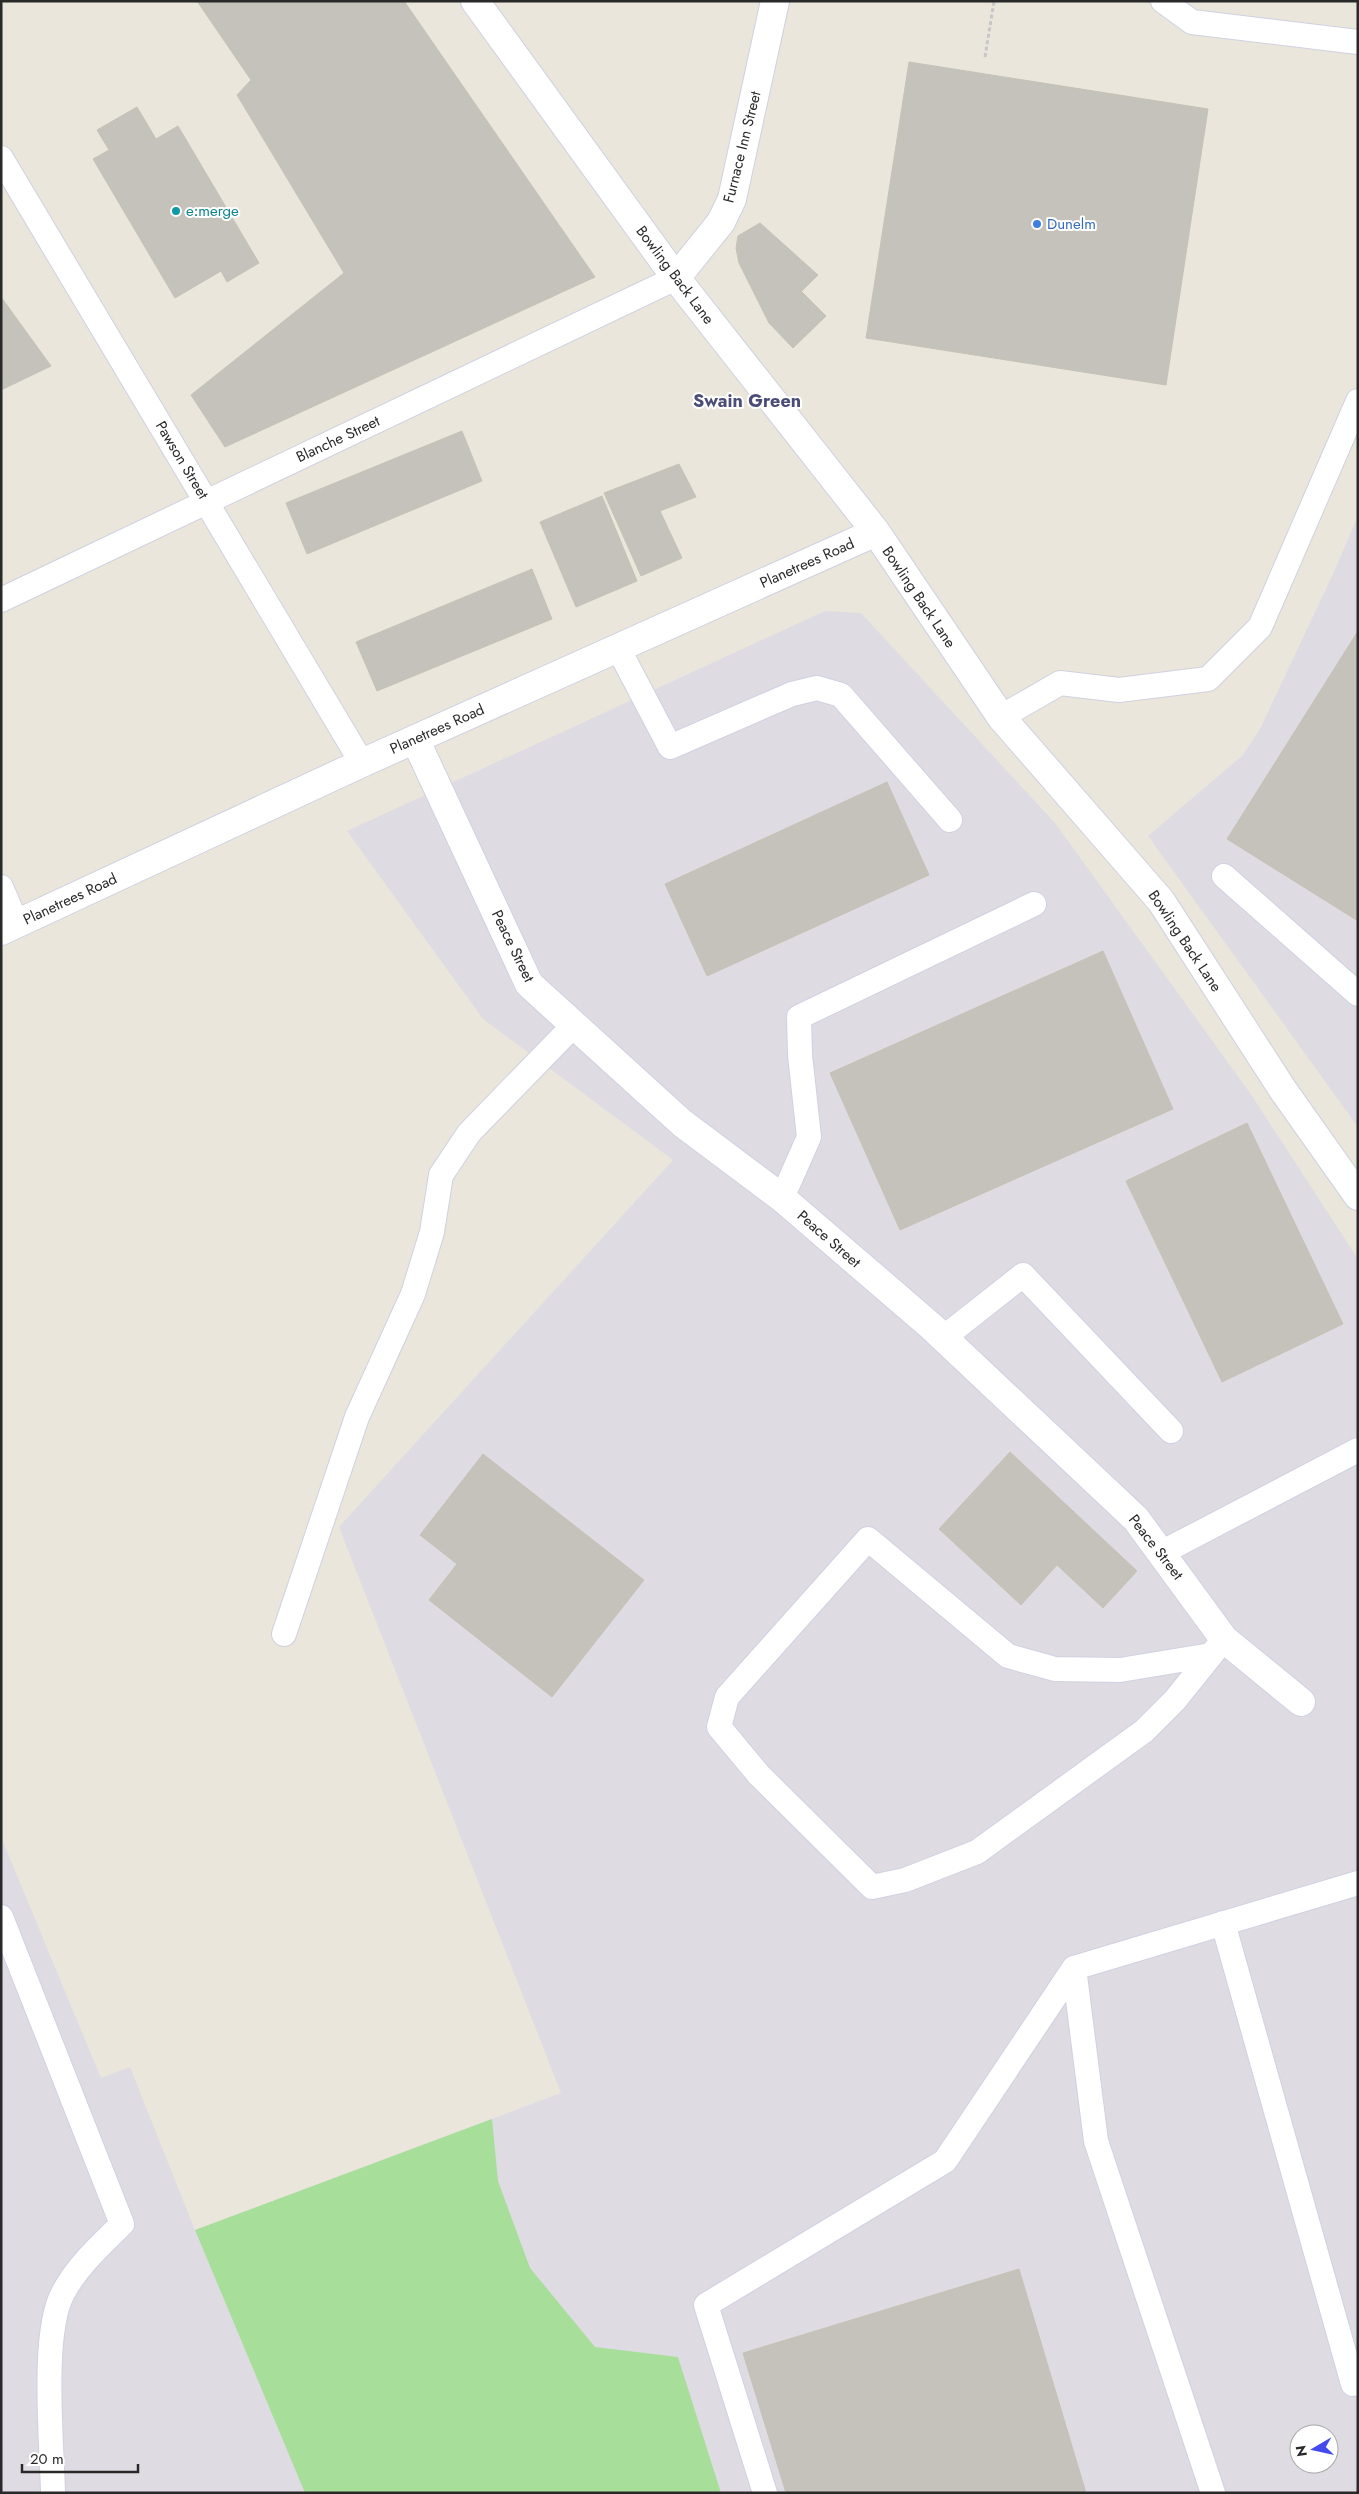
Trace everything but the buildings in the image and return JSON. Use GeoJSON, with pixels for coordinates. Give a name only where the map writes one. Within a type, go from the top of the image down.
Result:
{"type":"FeatureCollection","features":[{"type":"Feature","properties":{"kind":"street","name":"Bowling Back Lane"},"geometry":{"type":"LineString","coordinates":[[475,1],[676,278],[876,532],[1001,717],[1161,901],[1282,1090],[1358,1196]]}},
{"type":"Feature","properties":{"kind":"street","name":"Furnace Inn Street"},"geometry":{"type":"LineString","coordinates":[[676,278],[721,222],[732,199],[775,1]]}},
{"type":"Feature","properties":{"kind":"street","name":"Planetrees Road"},"geometry":{"type":"LineString","coordinates":[[9,927],[362,763],[876,532]]}},
{"type":"Feature","properties":{"kind":"street","name":"Peace Street"},"geometry":{"type":"LineString","coordinates":[[415,739],[529,984],[682,1123],[782,1198],[943,1338],[1136,1519],[1161,1553],[1218,1647],[1301,1702]]}},
{"type":"Feature","properties":{"kind":"lane"},"geometry":{"type":"LineString","coordinates":[[1163,1],[1192,22],[1358,42]]}},
{"type":"Feature","properties":{"kind":"lane","name":"Pawson Street"},"geometry":{"type":"LineString","coordinates":[[1,158],[362,763]]}},
{"type":"Feature","properties":{"kind":"lane","name":"Blanche Street"},"geometry":{"type":"LineString","coordinates":[[1,600],[676,278]]}},
{"type":"Feature","properties":{"kind":"lane"},"geometry":{"type":"LineString","coordinates":[[1001,717],[1060,683],[1119,690],[1208,679],[1260,627],[1358,401]]}},
{"type":"Feature","properties":{"kind":"lane"},"geometry":{"type":"LineString","coordinates":[[618,648],[670,746],[792,694],[817,688],[841,696],[950,820]]}},
{"type":"Feature","properties":{"kind":"lane"},"geometry":{"type":"LineString","coordinates":[[1224,876],[1358,994]]}},
{"type":"Feature","properties":{"kind":"lane"},"geometry":{"type":"LineString","coordinates":[[1,887],[9,927]]}},
{"type":"Feature","properties":{"kind":"lane"},"geometry":{"type":"LineString","coordinates":[[782,1198],[809,1137],[800,1055],[799,1017],[1034,904]]}},
{"type":"Feature","properties":{"kind":"lane"},"geometry":{"type":"LineString","coordinates":[[284,1634],[357,1416],[413,1294],[432,1232],[441,1176],[469,1134],[574,1025]]}},
{"type":"Feature","properties":{"kind":"lane"},"geometry":{"type":"LineString","coordinates":[[943,1338],[1023,1275],[1171,1431]]}},
{"type":"Feature","properties":{"kind":"lane"},"geometry":{"type":"LineString","coordinates":[[1161,1553],[1358,1450]]}},
{"type":"Feature","properties":{"kind":"lane"},"geometry":{"type":"LineString","coordinates":[[868,1539],[1008,1656],[1055,1669],[1120,1670],[1218,1647],[1175,1700],[1144,1730],[977,1852],[905,1880],[872,1887],[759,1774],[719,1727],[727,1697],[868,1539]]}},
{"type":"Feature","properties":{"kind":"lane"},"geometry":{"type":"LineString","coordinates":[[765,2493],[706,2305],[945,2161],[1074,1968],[1358,1883]]}},
{"type":"Feature","properties":{"kind":"lane"},"geometry":{"type":"LineString","coordinates":[[1,1917],[122,2224],[84,2262],[62,2294],[50,2342],[53,2493]]}},
{"type":"Feature","properties":{"kind":"lane"},"geometry":{"type":"LineString","coordinates":[[1223,1923],[1353,2384]]}},
{"type":"Feature","properties":{"kind":"lane"},"geometry":{"type":"LineString","coordinates":[[1074,1968],[1096,2141],[1213,2493]]}},
{"type":"Feature","properties":{"kind":"path"},"geometry":{"type":"LineString","coordinates":[[985,57],[994,1]]}},
{"type":"Feature","properties":{"kind":"shaded area"},"geometry":{"type":"Polygon","coordinates":[[[1358,516],[1358,1127],[1148,836],[1243,755],[1260,729],[1358,516]]]}},
{"type":"Feature","properties":{"kind":"shaded area"},"geometry":{"type":"Polygon","coordinates":[[[825,611],[861,613],[1055,823],[1250,1093],[1358,1259],[1358,2493],[1,2493],[1,1837],[101,2078],[130,2067],[195,2230],[561,2093],[339,1527],[673,1160],[483,1019],[347,831],[825,611]]]}},
{"type":"Feature","properties":{"kind":"green space"},"geometry":{"type":"Polygon","coordinates":[[[492,2119],[498,2181],[530,2268],[595,2347],[678,2357],[721,2493],[305,2493],[195,2230],[492,2119]]]}},
{"type":"Feature","properties":{"kind":"place","name":"e:merge"},"geometry":{"type":"Point","coordinates":[176,211]}},
{"type":"Feature","properties":{"kind":"place","name":"Dunelm"},"geometry":{"type":"Point","coordinates":[1037,224]}},
{"type":"Feature","properties":{"kind":"district","name":"Swain Green"},"geometry":{"type":"Point","coordinates":[747,401]}}]}
